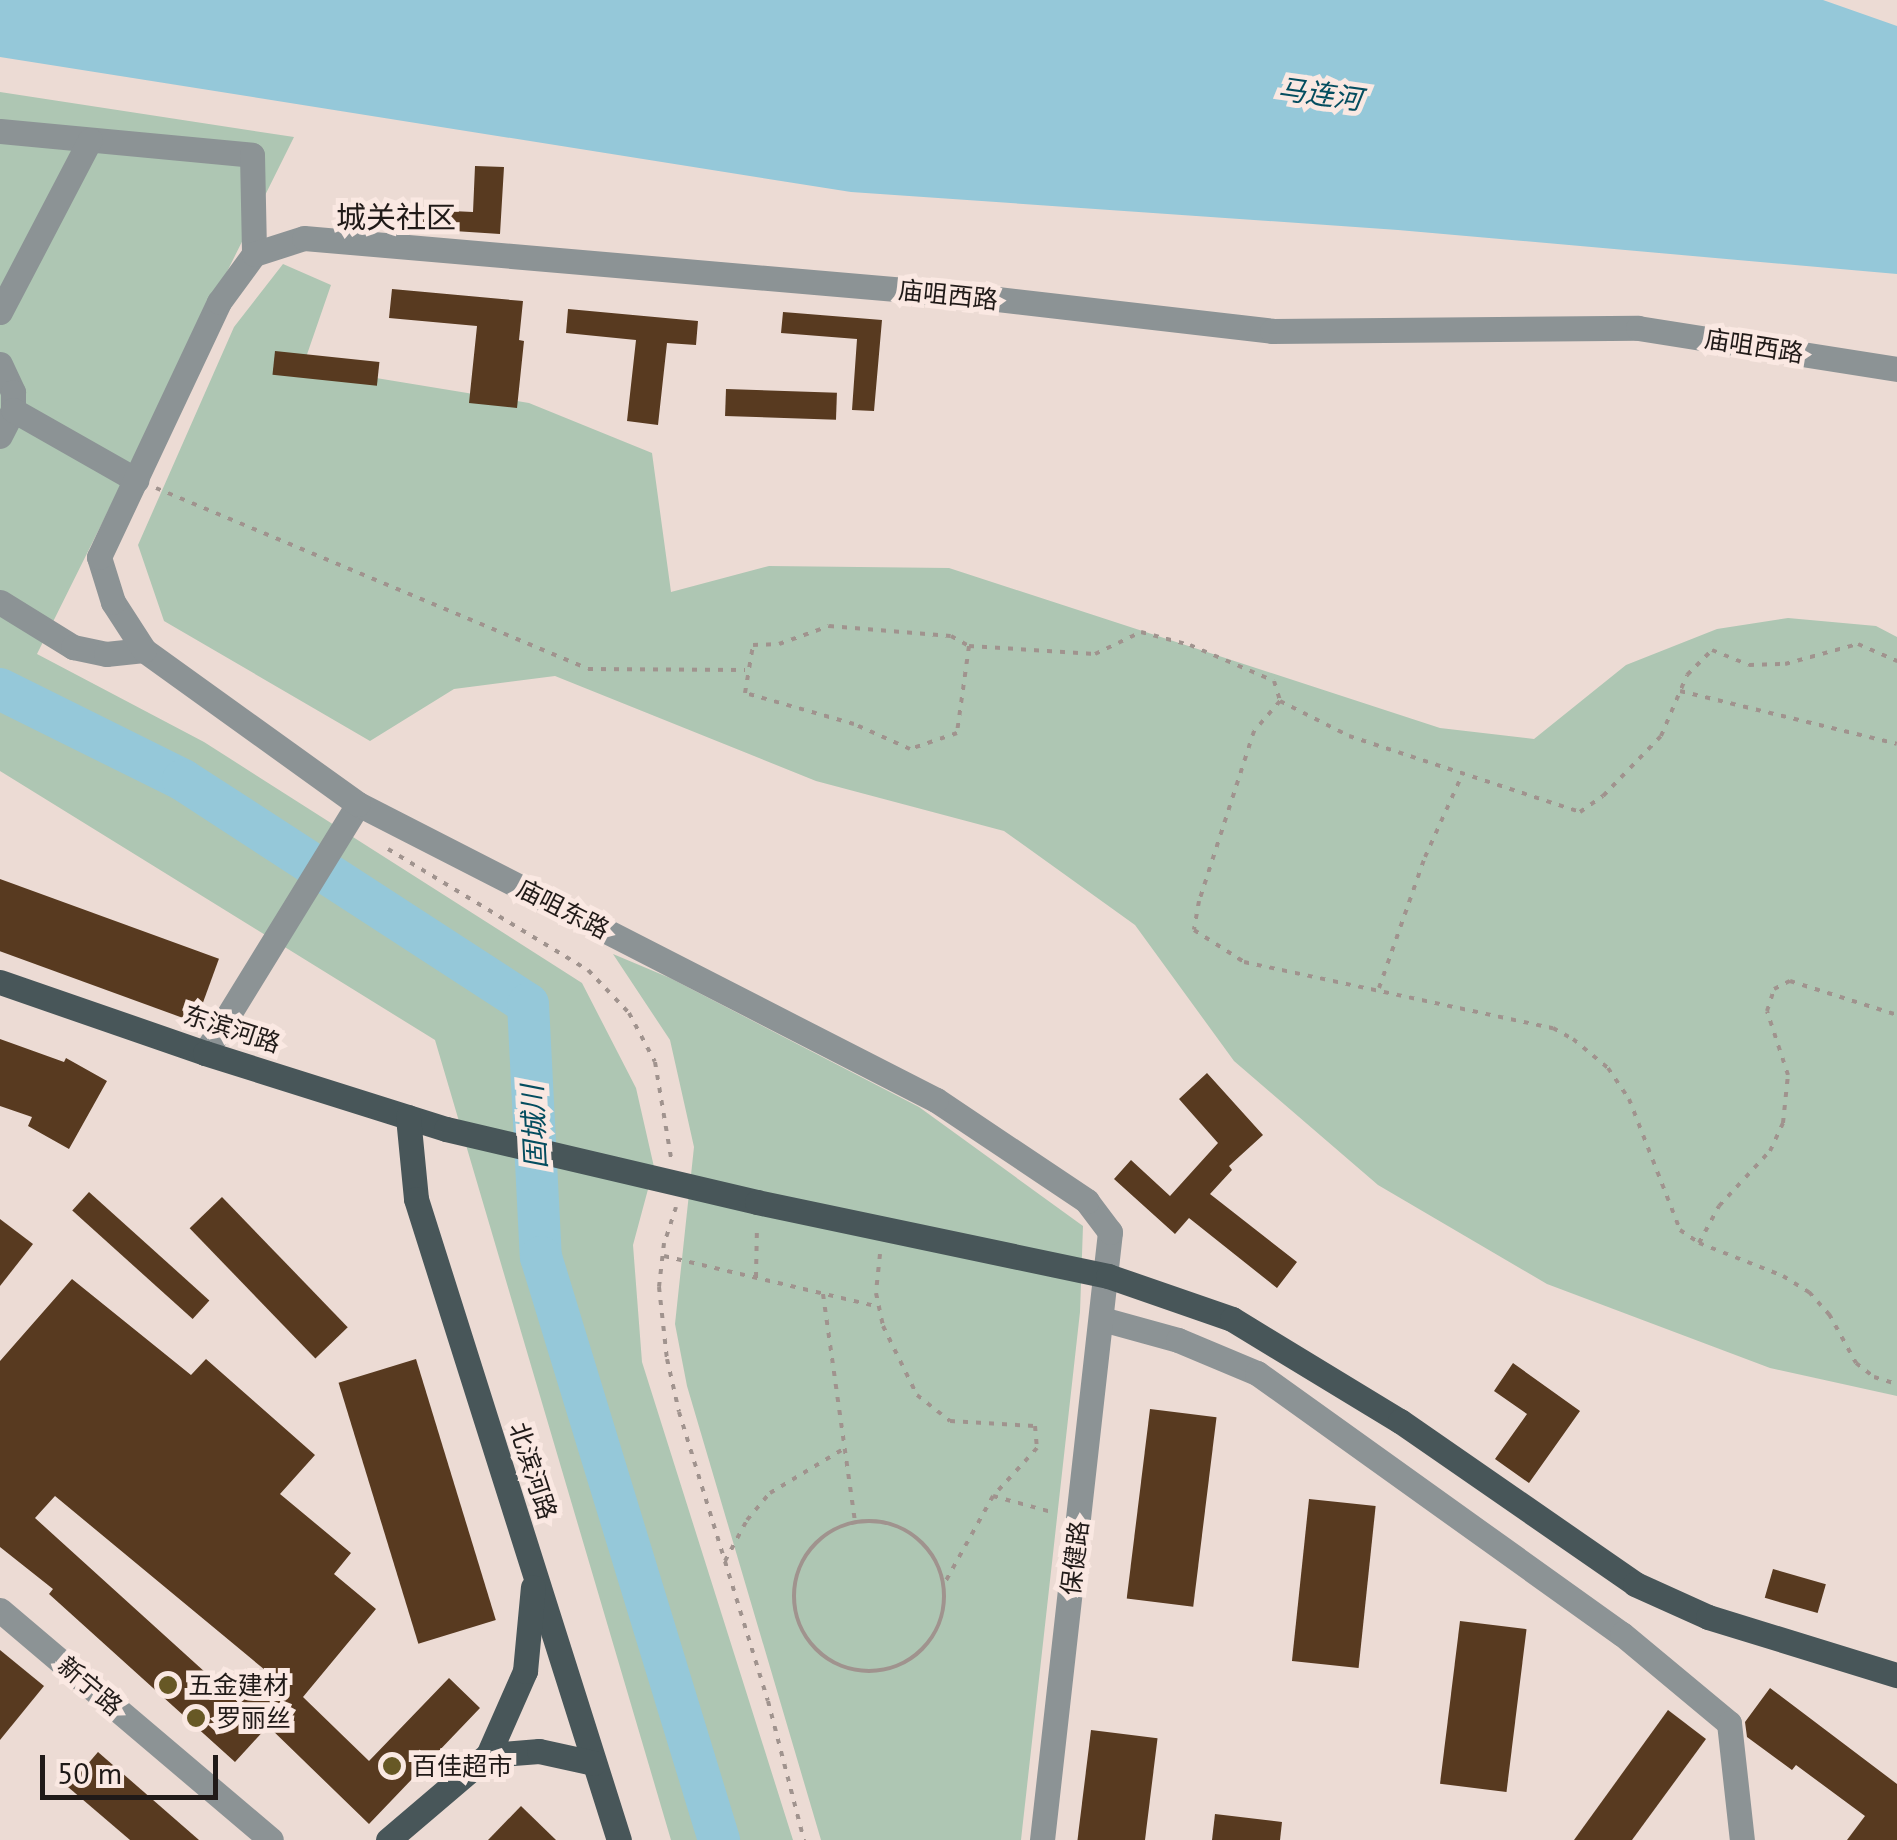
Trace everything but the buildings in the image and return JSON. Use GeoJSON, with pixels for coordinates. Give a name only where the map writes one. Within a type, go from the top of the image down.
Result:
{"type":"FeatureCollection","features":[{"type":"Feature","properties":{"kind":"main road","name":"东滨河路"},"geometry":{"type":"LineString","coordinates":[[0,982],[205,1053],[446,1129],[883,1230],[1108,1276],[1232,1320],[1400,1421],[1635,1584],[1708,1617],[1897,1675]]}},
{"type":"Feature","properties":{"kind":"main road","name":"北滨河路"},"geometry":{"type":"LineString","coordinates":[[408,1116],[416,1200],[619,1840]]}},
{"type":"Feature","properties":{"kind":"main road"},"geometry":{"type":"LineString","coordinates":[[388,1840],[488,1755],[525,1672],[534,1572]]}},
{"type":"Feature","properties":{"kind":"main road"},"geometry":{"type":"LineString","coordinates":[[488,1755],[539,1751],[594,1763]]}},
{"type":"Feature","properties":{"kind":"street"},"geometry":{"type":"LineString","coordinates":[[0,131],[252,155],[254,254],[219,302],[136,480],[13,410]]}},
{"type":"Feature","properties":{"kind":"street"},"geometry":{"type":"LineString","coordinates":[[0,312],[90,140]]}},
{"type":"Feature","properties":{"kind":"street","name":"庙咀西路"},"geometry":{"type":"LineString","coordinates":[[254,254],[304,238],[963,295],[1272,332],[1638,328],[1897,369]]}},
{"type":"Feature","properties":{"kind":"street"},"geometry":{"type":"LineString","coordinates":[[0,364],[13,392],[13,410],[0,436]]}},
{"type":"Feature","properties":{"kind":"street","name":"庙咀东路"},"geometry":{"type":"LineString","coordinates":[[136,480],[99,557],[113,602],[144,650],[349,821],[936,1100],[1087,1201],[1110,1232],[1108,1276]]}},
{"type":"Feature","properties":{"kind":"street"},"geometry":{"type":"LineString","coordinates":[[0,602],[73,647],[106,654],[144,650]]}},
{"type":"Feature","properties":{"kind":"street"},"geometry":{"type":"LineString","coordinates":[[205,1053],[349,821]]}},
{"type":"Feature","properties":{"kind":"street","name":"保健路"},"geometry":{"type":"LineString","coordinates":[[1042,1840],[1108,1276]]}},
{"type":"Feature","properties":{"kind":"street"},"geometry":{"type":"LineString","coordinates":[[1102,1319],[1178,1340],[1258,1373],[1622,1634],[1729,1723],[1742,1840]]}},
{"type":"Feature","properties":{"kind":"street","name":"新宁路"},"geometry":{"type":"LineString","coordinates":[[0,1610],[271,1840]]}},
{"type":"Feature","properties":{"kind":"path"},"geometry":{"type":"LineString","coordinates":[[136,480],[588,669],[746,670]]}},
{"type":"Feature","properties":{"kind":"path"},"geometry":{"type":"LineString","coordinates":[[969,646],[957,733],[910,748],[854,724],[745,693],[752,645],[779,644],[829,626],[950,636],[969,646],[1094,654],[1141,632],[1190,645],[1274,681],[1280,701],[1350,736],[1580,812],[1604,796],[1661,736],[1687,675],[1712,650],[1749,665],[1785,664],[1858,644],[1897,661]]}},
{"type":"Feature","properties":{"kind":"path"},"geometry":{"type":"LineString","coordinates":[[1680,691],[1897,744]]}},
{"type":"Feature","properties":{"kind":"path"},"geometry":{"type":"LineString","coordinates":[[1280,701],[1254,731],[1199,902],[1194,930],[1244,962],[1553,1028],[1592,1052],[1629,1098],[1680,1230],[1699,1243],[1782,1276],[1808,1292],[1830,1314],[1856,1363],[1874,1377],[1897,1384]]}},
{"type":"Feature","properties":{"kind":"path"},"geometry":{"type":"LineString","coordinates":[[1378,988],[1425,857],[1462,775]]}},
{"type":"Feature","properties":{"kind":"path"},"geometry":{"type":"LineString","coordinates":[[349,821],[588,970],[629,1013],[655,1062],[669,1182],[677,1210],[662,1256],[660,1287],[667,1358],[768,1701],[804,1840]]}},
{"type":"Feature","properties":{"kind":"path"},"geometry":{"type":"LineString","coordinates":[[1699,1243],[1719,1206],[1770,1152],[1783,1123],[1788,1075],[1767,1011],[1774,989],[1790,981],[1897,1014]]}},
{"type":"Feature","properties":{"kind":"path"},"geometry":{"type":"LineString","coordinates":[[756,1278],[757,1202]]}},
{"type":"Feature","properties":{"kind":"path"},"geometry":{"type":"LineString","coordinates":[[883,1230],[876,1293],[883,1326],[918,1395],[950,1421],[1035,1426],[1036,1448],[993,1496],[943,1586]]}},
{"type":"Feature","properties":{"kind":"path"},"geometry":{"type":"LineString","coordinates":[[662,1256],[879,1307]]}},
{"type":"Feature","properties":{"kind":"path"},"geometry":{"type":"LineString","coordinates":[[823,1294],[855,1522]]}},
{"type":"Feature","properties":{"kind":"path"},"geometry":{"type":"LineString","coordinates":[[725,1561],[747,1520],[770,1493],[800,1471],[845,1448]]}},
{"type":"Feature","properties":{"kind":"path"},"geometry":{"type":"LineString","coordinates":[[993,1496],[1079,1519]]}},
{"type":"Feature","properties":{"kind":"path"},"geometry":{"type":"LineString","coordinates":[[879,1521],[902,1528],[922,1543],[936,1563],[943,1586],[942,1610],[934,1633],[918,1652],[898,1666],[873,1671],[848,1668],[826,1658],[808,1640],[797,1617],[794,1592],[799,1568],[812,1546],[832,1530],[855,1522],[879,1521]]}},
{"type":"Feature","properties":{"kind":"green space"},"geometry":{"type":"Polygon","coordinates":[[[0,92],[294,137],[37,654],[204,742],[582,983],[636,1088],[654,1167],[633,1245],[642,1362],[793,1840],[671,1840],[435,1040],[0,771],[0,92]]]}},
{"type":"Feature","properties":{"kind":"green space"},"geometry":{"type":"Polygon","coordinates":[[[283,264],[331,285],[303,366],[529,403],[652,453],[671,592],[769,566],[949,568],[1440,728],[1534,739],[1626,665],[1717,629],[1788,618],[1876,626],[1897,637],[1897,1396],[1770,1368],[1547,1284],[1378,1185],[1234,1061],[1135,925],[1004,831],[816,781],[555,676],[454,689],[370,741],[164,621],[138,545],[234,327],[283,264]]]}},
{"type":"Feature","properties":{"kind":"green space"},"geometry":{"type":"Polygon","coordinates":[[[613,954],[670,978],[919,1107],[1083,1226],[1080,1312],[1021,1840],[821,1840],[687,1386],[675,1324],[694,1147],[670,1040],[613,954]]]}},
{"type":"Feature","properties":{"kind":"water","name":"马连河"},"geometry":{"type":"Polygon","coordinates":[[[0,0],[1823,0],[1897,26],[1897,274],[1398,230],[851,192],[0,57],[0,0]]]}},
{"type":"Feature","properties":{"kind":"waterway","name":"固城川"},"geometry":{"type":"LineString","coordinates":[[0,689],[183,780],[528,1004],[541,1257],[719,1840]]}},
{"type":"Feature","properties":{"kind":"place","name":"五金建材"},"geometry":{"type":"Point","coordinates":[168,1685]}},
{"type":"Feature","properties":{"kind":"place","name":"罗丽丝"},"geometry":{"type":"Point","coordinates":[196,1718]}},
{"type":"Feature","properties":{"kind":"place","name":"百佳超市"},"geometry":{"type":"Point","coordinates":[392,1766]}},
{"type":"Feature","properties":{"kind":"district","name":"城关社区"},"geometry":{"type":"Point","coordinates":[396,217]}}]}
